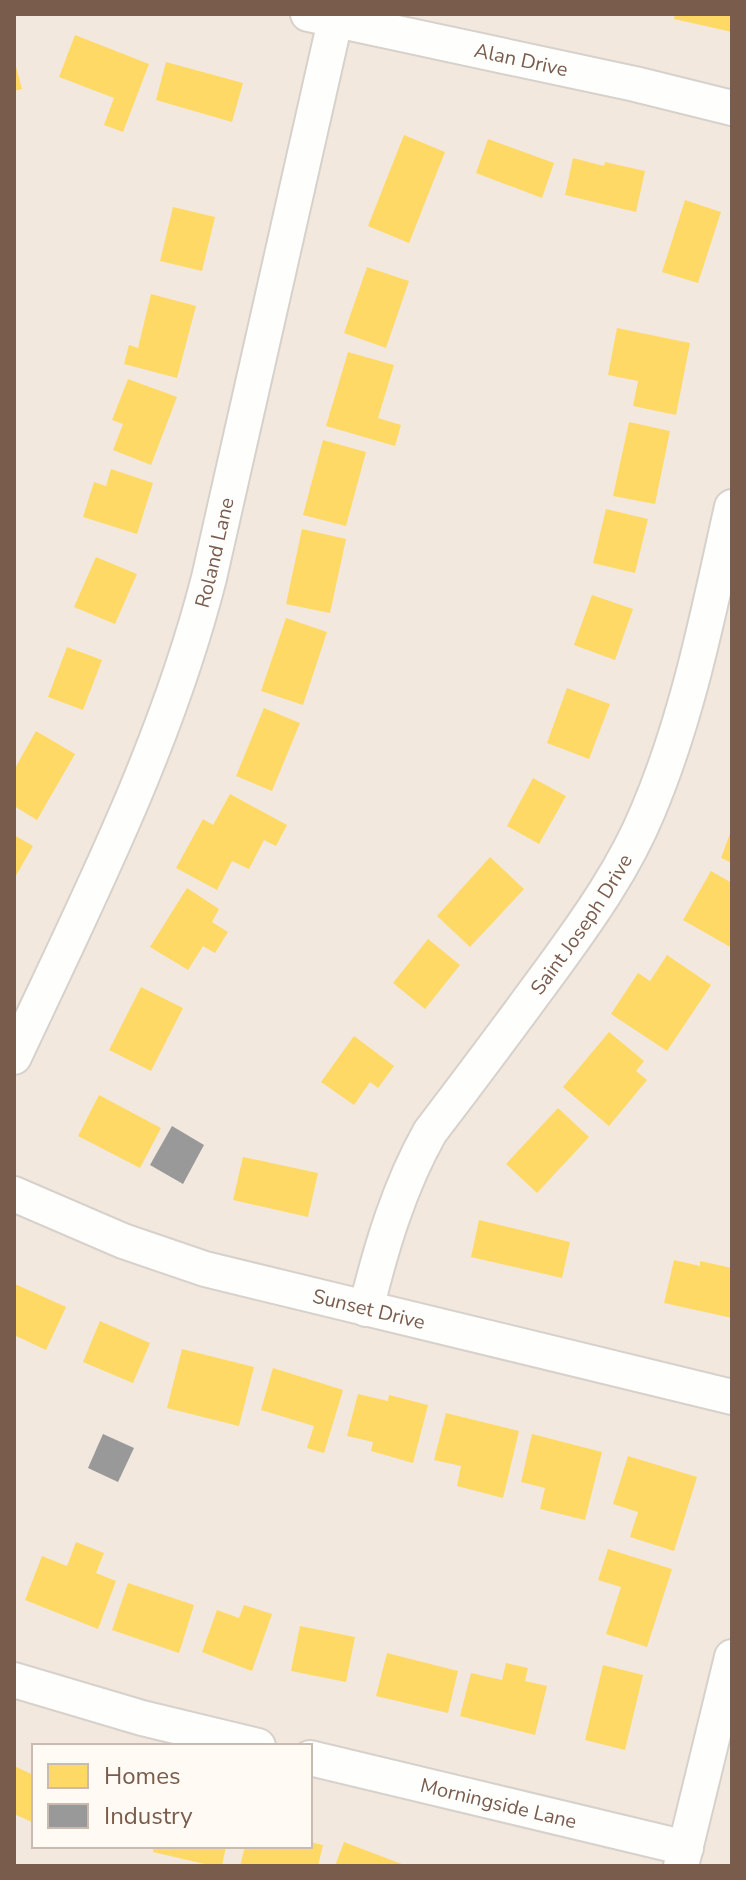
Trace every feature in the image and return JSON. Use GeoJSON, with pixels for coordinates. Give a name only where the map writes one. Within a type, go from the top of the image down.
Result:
{"type":"FeatureCollection","features":[{"type":"Feature","properties":{"kind":"street","name":"Alan Drive"},"geometry":{"type":"LineString","coordinates":[[322,17],[635,84],[732,108]]}},
{"type":"Feature","properties":{"kind":"street","name":"Roland Lane"},"geometry":{"type":"LineString","coordinates":[[14,1057],[112,849],[186,658],[209,578],[322,17]]}},
{"type":"Feature","properties":{"kind":"street","name":"Saint Joseph Drive"},"geometry":{"type":"LineString","coordinates":[[366,1309],[380,1254],[414,1160],[430,1132],[581,928],[626,857],[648,812],[695,669],[732,507]]}},
{"type":"Feature","properties":{"kind":"street","name":"Sunset Drive"},"geometry":{"type":"LineString","coordinates":[[14,1194],[123,1241],[239,1279],[732,1397]]}},
{"type":"Feature","properties":{"kind":"street"},"geometry":{"type":"LineString","coordinates":[[684,1857],[732,1657]]}},
{"type":"Feature","properties":{"kind":"street"},"geometry":{"type":"LineString","coordinates":[[14,1680],[142,1718],[250,1744]]}},
{"type":"Feature","properties":{"kind":"street","name":"Morningside Lane"},"geometry":{"type":"LineString","coordinates":[[312,1759],[684,1857]]}},
{"type":"Feature","properties":{"kind":"shaded area"},"geometry":{"type":"Polygon","coordinates":[[[14,14],[732,14],[732,1866],[14,1866],[14,14]]]}},
{"type":"Feature","properties":{"kind":"building: Homes"},"geometry":{"type":"Polygon","coordinates":[[[675,14],[732,14],[732,32],[674,19],[675,14]]]}},
{"type":"Feature","properties":{"kind":"building: Homes"},"geometry":{"type":"Polygon","coordinates":[[[75,35],[149,64],[123,132],[104,125],[114,98],[59,77],[75,35]]]}},
{"type":"Feature","properties":{"kind":"building: Homes"},"geometry":{"type":"Polygon","coordinates":[[[14,59],[22,89],[14,91],[14,59]]]}},
{"type":"Feature","properties":{"kind":"building: Homes"},"geometry":{"type":"Polygon","coordinates":[[[166,62],[243,83],[232,122],[156,100],[166,62]]]}},
{"type":"Feature","properties":{"kind":"building: Homes"},"geometry":{"type":"Polygon","coordinates":[[[404,135],[445,152],[409,243],[368,226],[404,135]]]}},
{"type":"Feature","properties":{"kind":"building: Homes"},"geometry":{"type":"Polygon","coordinates":[[[488,139],[554,163],[542,198],[476,173],[488,139]]]}},
{"type":"Feature","properties":{"kind":"building: Homes"},"geometry":{"type":"Polygon","coordinates":[[[573,158],[645,171],[636,212],[565,195],[573,158]]]}},
{"type":"Feature","properties":{"kind":"building: Homes"},"geometry":{"type":"Polygon","coordinates":[[[685,200],[721,212],[698,283],[662,272],[685,200]]]}},
{"type":"Feature","properties":{"kind":"building: Homes"},"geometry":{"type":"Polygon","coordinates":[[[173,207],[215,217],[202,271],[160,261],[173,207]]]}},
{"type":"Feature","properties":{"kind":"building: Homes"},"geometry":{"type":"Polygon","coordinates":[[[367,267],[409,281],[386,348],[344,333],[367,267]]]}},
{"type":"Feature","properties":{"kind":"building: Homes"},"geometry":{"type":"Polygon","coordinates":[[[151,294],[196,306],[177,378],[124,364],[129,345],[138,348],[151,294]]]}},
{"type":"Feature","properties":{"kind":"building: Homes"},"geometry":{"type":"Polygon","coordinates":[[[617,328],[690,343],[676,415],[633,406],[638,381],[608,375],[617,328]]]}},
{"type":"Feature","properties":{"kind":"building: Homes"},"geometry":{"type":"Polygon","coordinates":[[[348,352],[394,365],[378,418],[401,425],[395,446],[326,426],[348,352]]]}},
{"type":"Feature","properties":{"kind":"building: Homes"},"geometry":{"type":"Polygon","coordinates":[[[128,379],[177,397],[151,465],[113,450],[123,424],[112,420],[128,379]]]}},
{"type":"Feature","properties":{"kind":"building: Homes"},"geometry":{"type":"Polygon","coordinates":[[[629,422],[670,431],[655,504],[613,496],[629,422]]]}},
{"type":"Feature","properties":{"kind":"building: Homes"},"geometry":{"type":"Polygon","coordinates":[[[323,440],[366,452],[346,526],[303,515],[323,440]]]}},
{"type":"Feature","properties":{"kind":"building: Homes"},"geometry":{"type":"Polygon","coordinates":[[[111,469],[153,483],[137,534],[83,517],[94,482],[106,486],[111,469]]]}},
{"type":"Feature","properties":{"kind":"building: Homes"},"geometry":{"type":"Polygon","coordinates":[[[606,509],[648,519],[635,573],[593,563],[606,509]]]}},
{"type":"Feature","properties":{"kind":"building: Homes"},"geometry":{"type":"Polygon","coordinates":[[[302,529],[346,539],[330,613],[286,604],[302,529]]]}},
{"type":"Feature","properties":{"kind":"building: Homes"},"geometry":{"type":"Polygon","coordinates":[[[96,557],[137,574],[115,624],[74,607],[96,557]]]}},
{"type":"Feature","properties":{"kind":"building: Homes"},"geometry":{"type":"Polygon","coordinates":[[[592,595],[633,609],[615,660],[574,645],[592,595]]]}},
{"type":"Feature","properties":{"kind":"building: Homes"},"geometry":{"type":"Polygon","coordinates":[[[286,618],[327,632],[303,705],[261,691],[286,618]]]}},
{"type":"Feature","properties":{"kind":"building: Homes"},"geometry":{"type":"Polygon","coordinates":[[[67,647],[102,660],[83,710],[48,697],[67,647]]]}},
{"type":"Feature","properties":{"kind":"building: Homes"},"geometry":{"type":"Polygon","coordinates":[[[567,688],[610,704],[589,759],[547,743],[567,688]]]}},
{"type":"Feature","properties":{"kind":"building: Homes"},"geometry":{"type":"Polygon","coordinates":[[[264,708],[300,723],[272,791],[236,776],[264,708]]]}},
{"type":"Feature","properties":{"kind":"building: Homes"},"geometry":{"type":"Polygon","coordinates":[[[36,731],[75,754],[37,820],[14,806],[14,770],[36,731]]]}},
{"type":"Feature","properties":{"kind":"building: Homes"},"geometry":{"type":"Polygon","coordinates":[[[533,778],[566,796],[539,844],[507,826],[533,778]]]}},
{"type":"Feature","properties":{"kind":"building: Homes"},"geometry":{"type":"Polygon","coordinates":[[[230,794],[287,825],[276,846],[264,840],[249,869],[232,861],[217,890],[176,868],[203,819],[213,825],[230,794]]]}},
{"type":"Feature","properties":{"kind":"building: Homes"},"geometry":{"type":"Polygon","coordinates":[[[732,828],[732,863],[721,858],[732,828]]]}},
{"type":"Feature","properties":{"kind":"building: Homes"},"geometry":{"type":"Polygon","coordinates":[[[14,835],[33,846],[14,879],[14,835]]]}},
{"type":"Feature","properties":{"kind":"building: Homes"},"geometry":{"type":"Polygon","coordinates":[[[490,857],[524,889],[470,947],[437,916],[490,857]]]}},
{"type":"Feature","properties":{"kind":"building: Homes"},"geometry":{"type":"Polygon","coordinates":[[[711,871],[732,883],[732,948],[683,920],[711,871]]]}},
{"type":"Feature","properties":{"kind":"building: Homes"},"geometry":{"type":"Polygon","coordinates":[[[187,888],[219,909],[212,922],[228,932],[215,953],[203,946],[188,970],[150,947],[187,888]]]}},
{"type":"Feature","properties":{"kind":"building: Homes"},"geometry":{"type":"Polygon","coordinates":[[[428,939],[460,965],[425,1009],[393,983],[428,939]]]}},
{"type":"Feature","properties":{"kind":"building: Homes"},"geometry":{"type":"Polygon","coordinates":[[[667,955],[711,985],[667,1051],[611,1014],[638,973],[650,981],[667,955]]]}},
{"type":"Feature","properties":{"kind":"building: Homes"},"geometry":{"type":"Polygon","coordinates":[[[141,987],[183,1008],[151,1071],[109,1050],[141,987]]]}},
{"type":"Feature","properties":{"kind":"building: Homes"},"geometry":{"type":"Polygon","coordinates":[[[609,1032],[644,1061],[636,1071],[647,1080],[609,1126],[563,1087],[609,1032]]]}},
{"type":"Feature","properties":{"kind":"building: Homes"},"geometry":{"type":"Polygon","coordinates":[[[354,1036],[394,1066],[378,1088],[370,1082],[354,1105],[321,1082],[354,1036]]]}},
{"type":"Feature","properties":{"kind":"building: Homes"},"geometry":{"type":"Polygon","coordinates":[[[99,1095],[161,1128],[140,1168],[78,1136],[99,1095]]]}},
{"type":"Feature","properties":{"kind":"building: Homes"},"geometry":{"type":"Polygon","coordinates":[[[558,1108],[589,1137],[537,1193],[506,1164],[558,1108]]]}},
{"type":"Feature","properties":{"kind":"building: Homes"},"geometry":{"type":"Polygon","coordinates":[[[243,1157],[318,1173],[308,1217],[233,1200],[243,1157]]]}},
{"type":"Feature","properties":{"kind":"building: Homes"},"geometry":{"type":"Polygon","coordinates":[[[479,1220],[570,1242],[562,1278],[471,1257],[479,1220]]]}},
{"type":"Feature","properties":{"kind":"building: Homes"},"geometry":{"type":"Polygon","coordinates":[[[674,1260],[700,1266],[700,1261],[732,1268],[732,1318],[664,1303],[674,1260]]]}},
{"type":"Feature","properties":{"kind":"building: Homes"},"geometry":{"type":"Polygon","coordinates":[[[15,1284],[66,1307],[46,1350],[14,1335],[15,1284]]]}},
{"type":"Feature","properties":{"kind":"building: Homes"},"geometry":{"type":"Polygon","coordinates":[[[100,1321],[150,1343],[133,1383],[83,1362],[100,1321]]]}},
{"type":"Feature","properties":{"kind":"building: Homes"},"geometry":{"type":"Polygon","coordinates":[[[182,1349],[254,1367],[239,1426],[167,1408],[182,1349]]]}},
{"type":"Feature","properties":{"kind":"building: Homes"},"geometry":{"type":"Polygon","coordinates":[[[273,1368],[343,1390],[324,1453],[307,1448],[314,1426],[261,1410],[273,1368]]]}},
{"type":"Feature","properties":{"kind":"building: Homes"},"geometry":{"type":"Polygon","coordinates":[[[358,1394],[388,1401],[389,1395],[428,1405],[413,1463],[371,1451],[373,1442],[347,1436],[358,1394]]]}},
{"type":"Feature","properties":{"kind":"building: Homes"},"geometry":{"type":"Polygon","coordinates":[[[446,1413],[519,1431],[503,1498],[457,1486],[461,1466],[434,1460],[446,1413]]]}},
{"type":"Feature","properties":{"kind":"building: Homes"},"geometry":{"type":"Polygon","coordinates":[[[532,1434],[602,1452],[585,1520],[540,1509],[545,1488],[521,1482],[532,1434]]]}},
{"type":"Feature","properties":{"kind":"building: Homes"},"geometry":{"type":"Polygon","coordinates":[[[628,1456],[697,1477],[674,1551],[630,1537],[638,1512],[613,1504],[628,1456]]]}},
{"type":"Feature","properties":{"kind":"building: Homes"},"geometry":{"type":"Polygon","coordinates":[[[76,1542],[104,1553],[96,1573],[116,1581],[98,1629],[25,1600],[42,1556],[67,1566],[76,1542]]]}},
{"type":"Feature","properties":{"kind":"building: Homes"},"geometry":{"type":"Polygon","coordinates":[[[608,1549],[672,1569],[647,1647],[606,1634],[621,1587],[598,1580],[608,1549]]]}},
{"type":"Feature","properties":{"kind":"building: Homes"},"geometry":{"type":"Polygon","coordinates":[[[128,1583],[194,1605],[179,1653],[112,1630],[128,1583]]]}},
{"type":"Feature","properties":{"kind":"building: Homes"},"geometry":{"type":"Polygon","coordinates":[[[244,1605],[272,1614],[252,1671],[202,1652],[217,1610],[239,1618],[244,1605]]]}},
{"type":"Feature","properties":{"kind":"building: Homes"},"geometry":{"type":"Polygon","coordinates":[[[300,1626],[355,1637],[346,1682],[291,1671],[300,1626]]]}},
{"type":"Feature","properties":{"kind":"building: Homes"},"geometry":{"type":"Polygon","coordinates":[[[387,1653],[458,1671],[448,1713],[376,1696],[387,1653]]]}},
{"type":"Feature","properties":{"kind":"building: Homes"},"geometry":{"type":"Polygon","coordinates":[[[506,1663],[528,1668],[525,1681],[547,1686],[535,1735],[460,1716],[471,1673],[502,1680],[506,1663]]]}},
{"type":"Feature","properties":{"kind":"building: Homes"},"geometry":{"type":"Polygon","coordinates":[[[603,1665],[643,1675],[625,1750],[585,1740],[603,1665]]]}},
{"type":"Feature","properties":{"kind":"building: Homes"},"geometry":{"type":"Polygon","coordinates":[[[14,1766],[32,1774],[32,1822],[14,1814],[14,1766]]]}},
{"type":"Feature","properties":{"kind":"building: Homes"},"geometry":{"type":"Polygon","coordinates":[[[312,1842],[323,1845],[318,1866],[240,1866],[244,1848],[312,1848],[312,1842]]]}},
{"type":"Feature","properties":{"kind":"building: Homes"},"geometry":{"type":"Polygon","coordinates":[[[344,1842],[407,1866],[335,1866],[344,1842]]]}},
{"type":"Feature","properties":{"kind":"building: Homes"},"geometry":{"type":"Polygon","coordinates":[[[154,1848],[226,1848],[222,1866],[153,1852],[154,1848]]]}},
{"type":"Feature","properties":{"kind":"building: Industry"},"geometry":{"type":"Polygon","coordinates":[[[172,1126],[204,1145],[183,1184],[150,1165],[172,1126]]]}},
{"type":"Feature","properties":{"kind":"building: Industry"},"geometry":{"type":"Polygon","coordinates":[[[103,1434],[134,1448],[118,1482],[88,1468],[103,1434]]]}}]}
